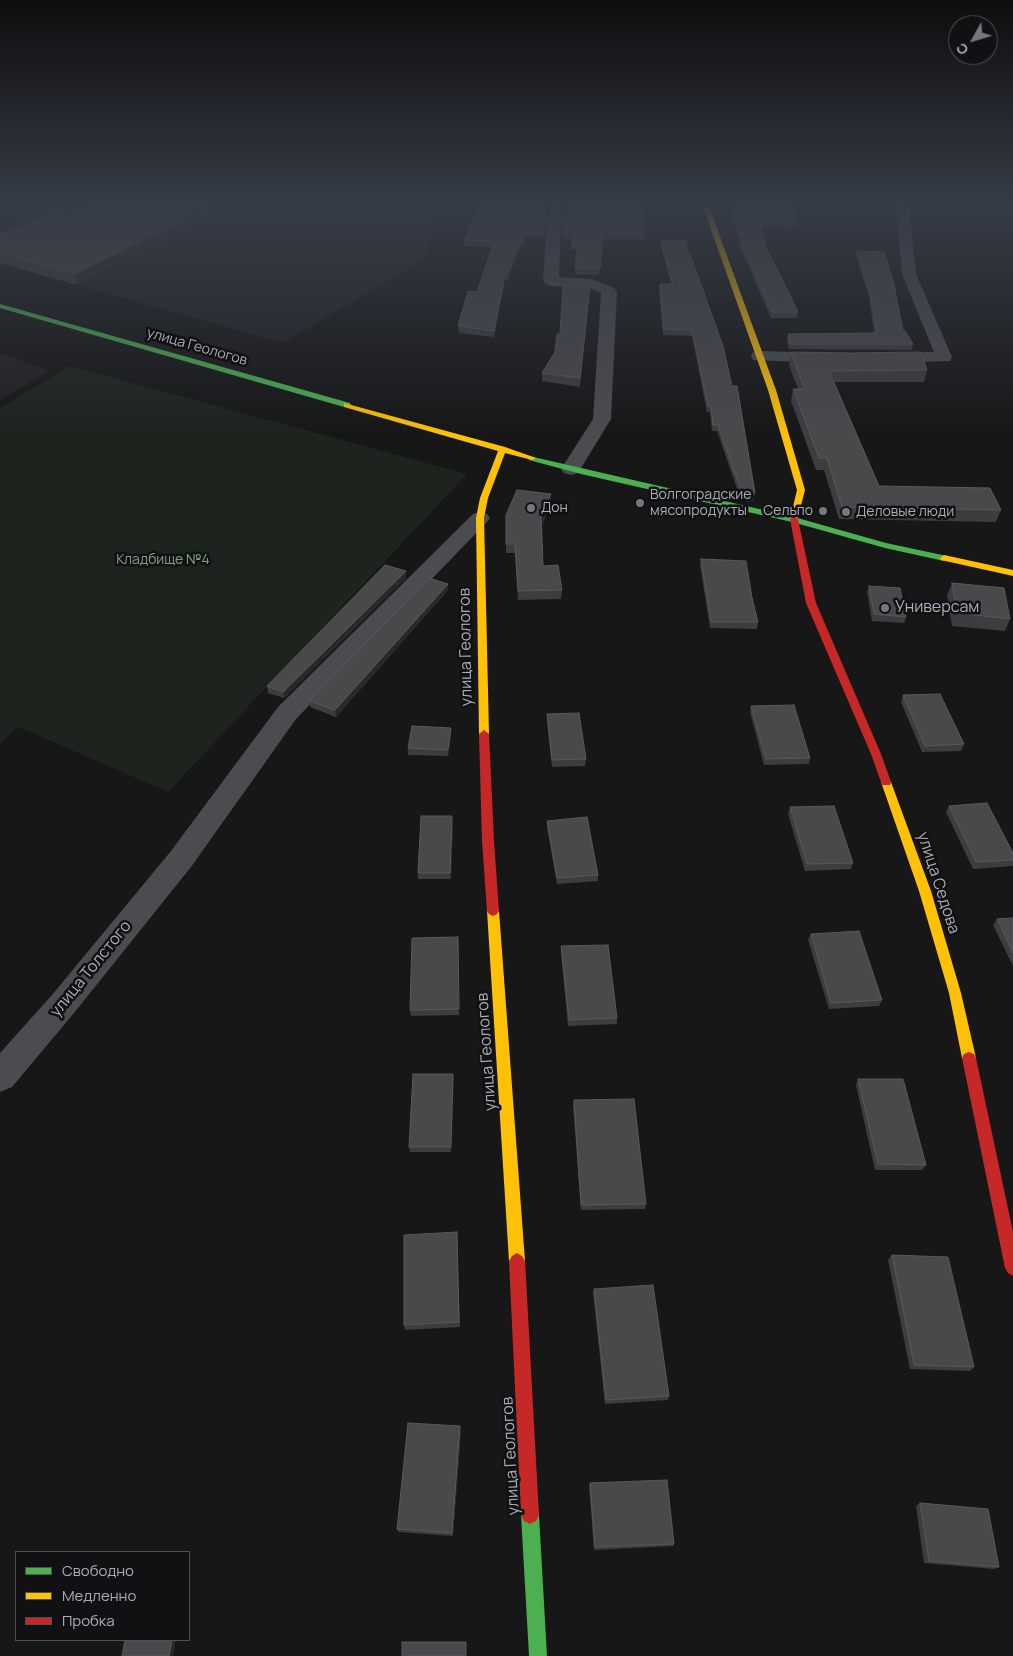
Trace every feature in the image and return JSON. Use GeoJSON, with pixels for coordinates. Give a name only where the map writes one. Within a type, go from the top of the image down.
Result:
{"type":"FeatureCollection","features":[{"type":"Feature","properties":{"kind":"street"},"geometry":{"type":"LineString","coordinates":[[555,281],[592,284],[609,291],[602,419],[571,469]]}},
{"type":"Feature","properties":{"kind":"street"},"geometry":{"type":"LineString","coordinates":[[732,281],[772,390],[801,490],[794,520]]}},
{"type":"Feature","properties":{"kind":"street"},"geometry":{"type":"LineString","coordinates":[[874,358],[944,357],[911,281]]}},
{"type":"Feature","properties":{"kind":"street","name":"улица Геологов"},"geometry":{"type":"LineString","coordinates":[[0,306],[571,469],[682,496],[794,520],[885,545],[1013,572]]}},
{"type":"Feature","properties":{"kind":"street"},"geometry":{"type":"LineString","coordinates":[[759,356],[846,358]]}},
{"type":"Feature","properties":{"kind":"street","name":"улица Геологов"},"geometry":{"type":"LineString","coordinates":[[502,448],[484,498],[480,518],[482,665],[488,841],[513,1190],[538,1656]]}},
{"type":"Feature","properties":{"kind":"street","name":"улица Толстого"},"geometry":{"type":"LineString","coordinates":[[0,1077],[63,1004],[181,859],[287,713],[480,518]]}},
{"type":"Feature","properties":{"kind":"street","name":"улица Седова"},"geometry":{"type":"LineString","coordinates":[[794,520],[811,603],[876,754],[925,891],[955,993],[1013,1268]]}},
{"type":"Feature","properties":{"kind":"shaded area"},"geometry":{"type":"Polygon","coordinates":[[[65,281],[387,281],[283,343],[65,281]]]}},
{"type":"Feature","properties":{"kind":"shaded area"},"geometry":{"type":"Polygon","coordinates":[[[0,353],[49,371],[0,400],[0,353]]]}},
{"type":"Feature","properties":{"kind":"green space","name":"Кладбище №4"},"geometry":{"type":"Polygon","coordinates":[[[70,366],[467,474],[168,792],[19,727],[0,743],[0,408],[70,366]]]}},
{"type":"Feature","properties":{"kind":"building"},"geometry":{"type":"Polygon","coordinates":[[[481,281],[504,281],[494,331],[458,326],[468,291],[477,292],[481,281]]]}},
{"type":"Feature","properties":{"kind":"building"},"geometry":{"type":"Polygon","coordinates":[[[672,281],[700,281],[723,346],[732,386],[737,386],[755,493],[749,495],[742,493],[718,425],[713,425],[711,406],[708,406],[692,330],[664,329],[660,284],[673,284],[672,281]]]}},
{"type":"Feature","properties":{"kind":"building"},"geometry":{"type":"Polygon","coordinates":[[[759,281],[783,281],[798,312],[772,312],[759,281]]]}},
{"type":"Feature","properties":{"kind":"building"},"geometry":{"type":"Polygon","coordinates":[[[867,281],[893,281],[903,331],[905,331],[913,344],[790,344],[788,334],[877,333],[867,281]]]}},
{"type":"Feature","properties":{"kind":"building"},"geometry":{"type":"Polygon","coordinates":[[[563,285],[590,286],[580,378],[542,373],[555,352],[557,334],[560,334],[563,285]]]}},
{"type":"Feature","properties":{"kind":"building"},"geometry":{"type":"Polygon","coordinates":[[[794,352],[921,352],[927,370],[829,371],[879,486],[990,488],[1001,510],[842,507],[827,458],[819,458],[793,389],[805,389],[791,354],[795,354],[794,352]]]}},
{"type":"Feature","properties":{"kind":"building"},"geometry":{"type":"Polygon","coordinates":[[[517,490],[551,494],[541,517],[543,566],[558,565],[562,590],[518,591],[515,544],[506,544],[506,515],[517,490]]]}},
{"type":"Feature","properties":{"kind":"building"},"geometry":{"type":"Polygon","coordinates":[[[701,559],[746,561],[758,622],[711,622],[701,559]]]}},
{"type":"Feature","properties":{"kind":"building"},"geometry":{"type":"Polygon","coordinates":[[[385,565],[406,571],[283,692],[267,686],[385,565]]]}},
{"type":"Feature","properties":{"kind":"building"},"geometry":{"type":"Polygon","coordinates":[[[429,578],[448,584],[335,710],[309,701],[429,578]]]}},
{"type":"Feature","properties":{"kind":"building"},"geometry":{"type":"Polygon","coordinates":[[[952,583],[1004,588],[1010,619],[957,613],[952,583]]]}},
{"type":"Feature","properties":{"kind":"building"},"geometry":{"type":"Polygon","coordinates":[[[869,586],[900,588],[906,617],[874,614],[869,586]]]}},
{"type":"Feature","properties":{"kind":"building"},"geometry":{"type":"Polygon","coordinates":[[[940,694],[964,744],[925,746],[903,695],[940,694]]]}},
{"type":"Feature","properties":{"kind":"building"},"geometry":{"type":"Polygon","coordinates":[[[794,705],[810,758],[766,759],[751,706],[794,705]]]}},
{"type":"Feature","properties":{"kind":"building"},"geometry":{"type":"Polygon","coordinates":[[[579,713],[586,759],[552,760],[547,714],[579,713]]]}},
{"type":"Feature","properties":{"kind":"building"},"geometry":{"type":"Polygon","coordinates":[[[412,726],[451,728],[448,750],[408,748],[412,726]]]}},
{"type":"Feature","properties":{"kind":"building"},"geometry":{"type":"Polygon","coordinates":[[[987,803],[1013,853],[1013,860],[976,862],[949,806],[987,803]]]}},
{"type":"Feature","properties":{"kind":"building"},"geometry":{"type":"Polygon","coordinates":[[[834,806],[853,863],[807,864],[790,807],[834,806]]]}},
{"type":"Feature","properties":{"kind":"building"},"geometry":{"type":"Polygon","coordinates":[[[421,816],[452,816],[450,873],[418,873],[421,816]]]}},
{"type":"Feature","properties":{"kind":"building"},"geometry":{"type":"Polygon","coordinates":[[[587,817],[598,875],[557,878],[547,821],[587,817]]]}},
{"type":"Feature","properties":{"kind":"building"},"geometry":{"type":"Polygon","coordinates":[[[1013,918],[1013,953],[997,919],[1013,918]]]}},
{"type":"Feature","properties":{"kind":"building"},"geometry":{"type":"Polygon","coordinates":[[[859,931],[882,1000],[831,1003],[811,934],[859,931]]]}},
{"type":"Feature","properties":{"kind":"building"},"geometry":{"type":"Polygon","coordinates":[[[458,937],[459,1009],[410,1010],[412,938],[458,937]]]}},
{"type":"Feature","properties":{"kind":"building"},"geometry":{"type":"Polygon","coordinates":[[[608,945],[617,1018],[569,1020],[561,946],[608,945]]]}},
{"type":"Feature","properties":{"kind":"building"},"geometry":{"type":"Polygon","coordinates":[[[413,1074],[453,1074],[451,1147],[409,1147],[413,1074]]]}},
{"type":"Feature","properties":{"kind":"building"},"geometry":{"type":"Polygon","coordinates":[[[858,1079],[903,1079],[926,1165],[878,1164],[858,1079]]]}},
{"type":"Feature","properties":{"kind":"building"},"geometry":{"type":"Polygon","coordinates":[[[634,1099],[646,1204],[581,1205],[574,1100],[634,1099]]]}},
{"type":"Feature","properties":{"kind":"building"},"geometry":{"type":"Polygon","coordinates":[[[457,1232],[459,1322],[404,1325],[404,1235],[457,1232]]]}},
{"type":"Feature","properties":{"kind":"building"},"geometry":{"type":"Polygon","coordinates":[[[892,1255],[948,1257],[974,1367],[914,1365],[892,1255]]]}},
{"type":"Feature","properties":{"kind":"building"},"geometry":{"type":"Polygon","coordinates":[[[653,1285],[669,1396],[606,1400],[594,1289],[653,1285]]]}},
{"type":"Feature","properties":{"kind":"building"},"geometry":{"type":"Polygon","coordinates":[[[408,1423],[460,1426],[452,1533],[397,1529],[408,1423]]]}},
{"type":"Feature","properties":{"kind":"building"},"geometry":{"type":"Polygon","coordinates":[[[667,1480],[674,1544],[595,1547],[590,1483],[667,1480]]]}},
{"type":"Feature","properties":{"kind":"building"},"geometry":{"type":"Polygon","coordinates":[[[920,1503],[988,1509],[999,1567],[929,1561],[920,1503]]]}},
{"type":"Feature","properties":{"kind":"building"},"geometry":{"type":"Polygon","coordinates":[[[125,1641],[172,1641],[169,1656],[122,1656],[125,1641]]]}},
{"type":"Feature","properties":{"kind":"building"},"geometry":{"type":"Polygon","coordinates":[[[402,1642],[466,1642],[466,1656],[402,1656],[402,1642]]]}},
{"type":"Feature","properties":{"kind":"traffic: fast"},"geometry":{"type":"LineString","coordinates":[[0,306],[347,405]]}},
{"type":"Feature","properties":{"kind":"traffic: fast"},"geometry":{"type":"LineString","coordinates":[[532,458],[581,472],[794,520],[885,545],[944,558]]}},
{"type":"Feature","properties":{"kind":"traffic: fast"},"geometry":{"type":"LineString","coordinates":[[530,1515],[538,1656]]}},
{"type":"Feature","properties":{"kind":"traffic: slow"},"geometry":{"type":"LineString","coordinates":[[733,281],[772,390],[801,490],[794,519]]}},
{"type":"Feature","properties":{"kind":"traffic: slow"},"geometry":{"type":"LineString","coordinates":[[347,405],[532,458]]}},
{"type":"Feature","properties":{"kind":"traffic: slow"},"geometry":{"type":"LineString","coordinates":[[484,734],[480,518],[484,498],[502,449]]}},
{"type":"Feature","properties":{"kind":"traffic: slow"},"geometry":{"type":"LineString","coordinates":[[944,558],[1013,573]]}},
{"type":"Feature","properties":{"kind":"traffic: slow"},"geometry":{"type":"LineString","coordinates":[[886,782],[925,891],[955,993],[969,1058]]}},
{"type":"Feature","properties":{"kind":"traffic: slow"},"geometry":{"type":"LineString","coordinates":[[493,911],[517,1261]]}},
{"type":"Feature","properties":{"kind":"traffic: jam"},"geometry":{"type":"LineString","coordinates":[[794,519],[811,603],[876,754],[886,782]]}},
{"type":"Feature","properties":{"kind":"traffic: jam"},"geometry":{"type":"LineString","coordinates":[[484,734],[493,911]]}},
{"type":"Feature","properties":{"kind":"traffic: jam"},"geometry":{"type":"LineString","coordinates":[[969,1058],[1013,1268]]}},
{"type":"Feature","properties":{"kind":"traffic: jam"},"geometry":{"type":"LineString","coordinates":[[517,1261],[530,1515]]}},
{"type":"Feature","properties":{"kind":"place","name":"Волгоградские мясопродукты"},"geometry":{"type":"Point","coordinates":[640,503]}},
{"type":"Feature","properties":{"kind":"place","name":"Дон"},"geometry":{"type":"Point","coordinates":[531,508]}},
{"type":"Feature","properties":{"kind":"place","name":"Сельпо"},"geometry":{"type":"Point","coordinates":[823,511]}},
{"type":"Feature","properties":{"kind":"place","name":"Деловые люди"},"geometry":{"type":"Point","coordinates":[846,512]}},
{"type":"Feature","properties":{"kind":"place","name":"Универсам"},"geometry":{"type":"Point","coordinates":[885,608]}}]}
